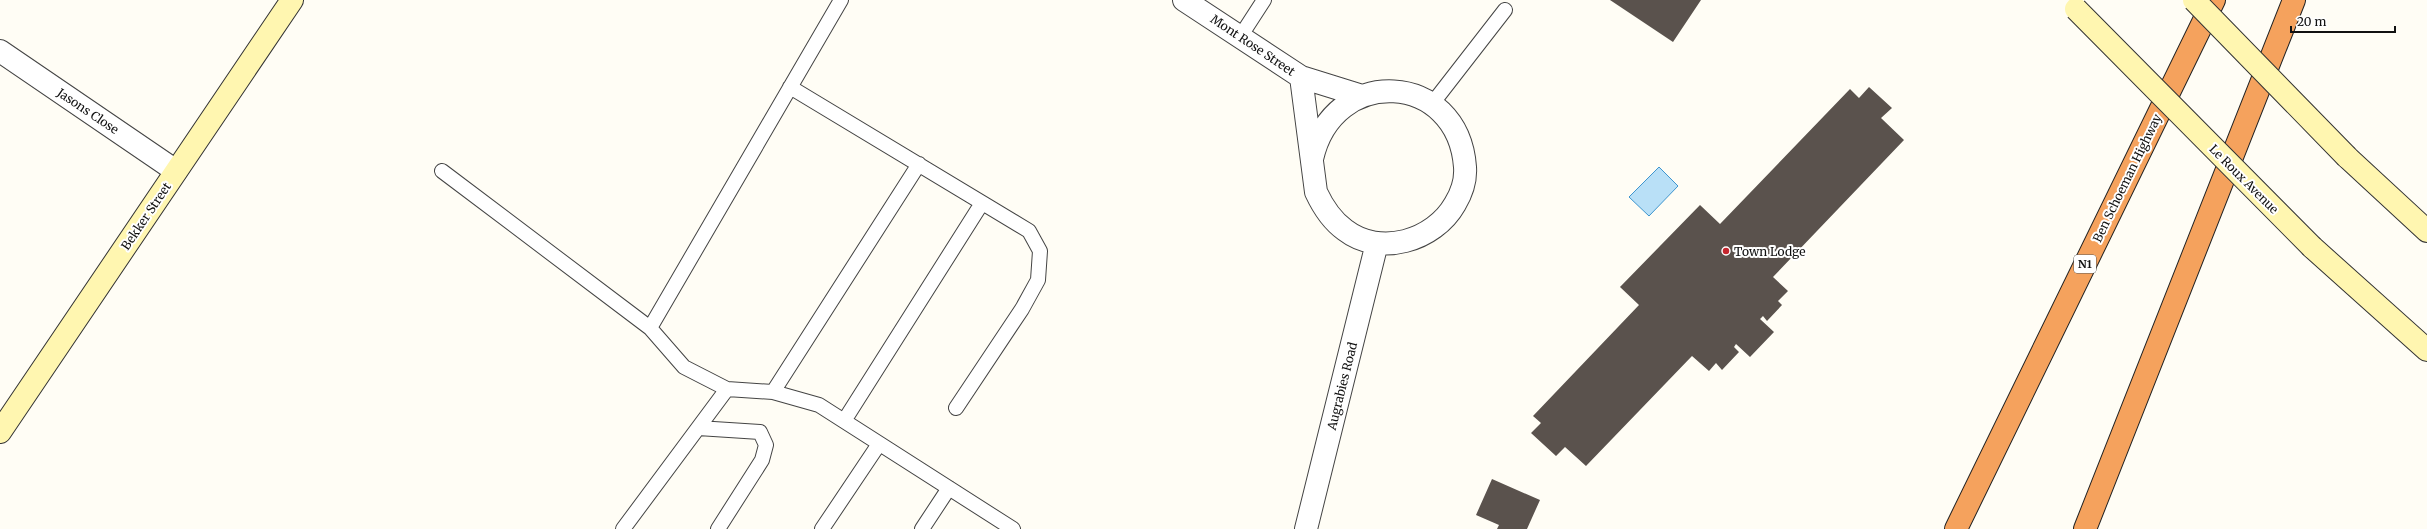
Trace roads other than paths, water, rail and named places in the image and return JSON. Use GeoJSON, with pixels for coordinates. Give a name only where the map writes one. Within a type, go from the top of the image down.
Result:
{"type":"FeatureCollection","features":[{"type":"Feature","properties":{"kind":"highway","name":"Ben Schoeman Highway"},"geometry":{"type":"LineString","coordinates":[[1956,529],[2214,0]]}},
{"type":"Feature","properties":{"kind":"highway"},"geometry":{"type":"LineString","coordinates":[[2085,529],[2294,0]]}},
{"type":"Feature","properties":{"kind":"main road","name":"Bekker Street"},"geometry":{"type":"LineString","coordinates":[[0,432],[292,0]]}},
{"type":"Feature","properties":{"kind":"main road"},"geometry":{"type":"LineString","coordinates":[[2194,0],[2347,157],[2427,231]]}},
{"type":"Feature","properties":{"kind":"main road","name":"Le Roux Avenue"},"geometry":{"type":"LineString","coordinates":[[2072,4],[2312,247],[2427,350]]}},
{"type":"Feature","properties":{"kind":"street","name":"Mont Rose Street"},"geometry":{"type":"LineString","coordinates":[[1184,0],[1301,77],[1362,96]]}},
{"type":"Feature","properties":{"kind":"street","name":"Jasons Close"},"geometry":{"type":"LineString","coordinates":[[0,51],[176,171]]}},
{"type":"Feature","properties":{"kind":"street","name":"Mont Rose Street"},"geometry":{"type":"LineString","coordinates":[[1301,77],[1312,159],[1312,175],[1323,206],[1346,231],[1377,243]]}},
{"type":"Feature","properties":{"kind":"street"},"geometry":{"type":"LineString","coordinates":[[1312,159],[1316,142],[1334,114],[1347,103],[1362,96],[1376,92],[1391,91],[1419,97],[1432,104],[1450,121],[1462,144],[1465,168],[1461,193],[1449,215],[1430,232],[1404,242],[1377,243]]}},
{"type":"Feature","properties":{"kind":"street","name":"Augrabies Road"},"geometry":{"type":"LineString","coordinates":[[1306,529],[1377,243]]}},
{"type":"Feature","properties":{"kind":"lane"},"geometry":{"type":"LineString","coordinates":[[650,328],[841,0]]}},
{"type":"Feature","properties":{"kind":"lane"},"geometry":{"type":"LineString","coordinates":[[1240,37],[1264,0]]}},
{"type":"Feature","properties":{"kind":"lane"},"geometry":{"type":"LineString","coordinates":[[1432,104],[1505,10]]}},
{"type":"Feature","properties":{"kind":"lane"},"geometry":{"type":"LineString","coordinates":[[790,87],[1029,231],[1040,252],[1038,280],[1022,309],[956,408]]}},
{"type":"Feature","properties":{"kind":"lane"},"geometry":{"type":"LineString","coordinates":[[773,392],[919,164]]}},
{"type":"Feature","properties":{"kind":"lane"},"geometry":{"type":"LineString","coordinates":[[442,171],[650,328],[684,367],[727,389],[773,392],[819,405],[949,488],[998,525],[1013,529]]}},
{"type":"Feature","properties":{"kind":"lane"},"geometry":{"type":"LineString","coordinates":[[844,422],[982,203]]}},
{"type":"Feature","properties":{"kind":"lane"},"geometry":{"type":"LineString","coordinates":[[623,529],[727,389]]}},
{"type":"Feature","properties":{"kind":"lane"},"geometry":{"type":"LineString","coordinates":[[698,428],[760,432],[766,444],[762,460],[718,529]]}},
{"type":"Feature","properties":{"kind":"lane"},"geometry":{"type":"LineString","coordinates":[[822,529],[879,444]]}},
{"type":"Feature","properties":{"kind":"lane"},"geometry":{"type":"LineString","coordinates":[[922,529],[949,488]]}},
{"type":"Feature","properties":{"kind":"water"},"geometry":{"type":"Polygon","coordinates":[[[1659,167],[1678,186],[1649,216],[1629,197],[1659,167]]]}},
{"type":"Feature","properties":{"kind":"place","name":"Town Lodge"},"geometry":{"type":"Point","coordinates":[1726,251]}}]}
